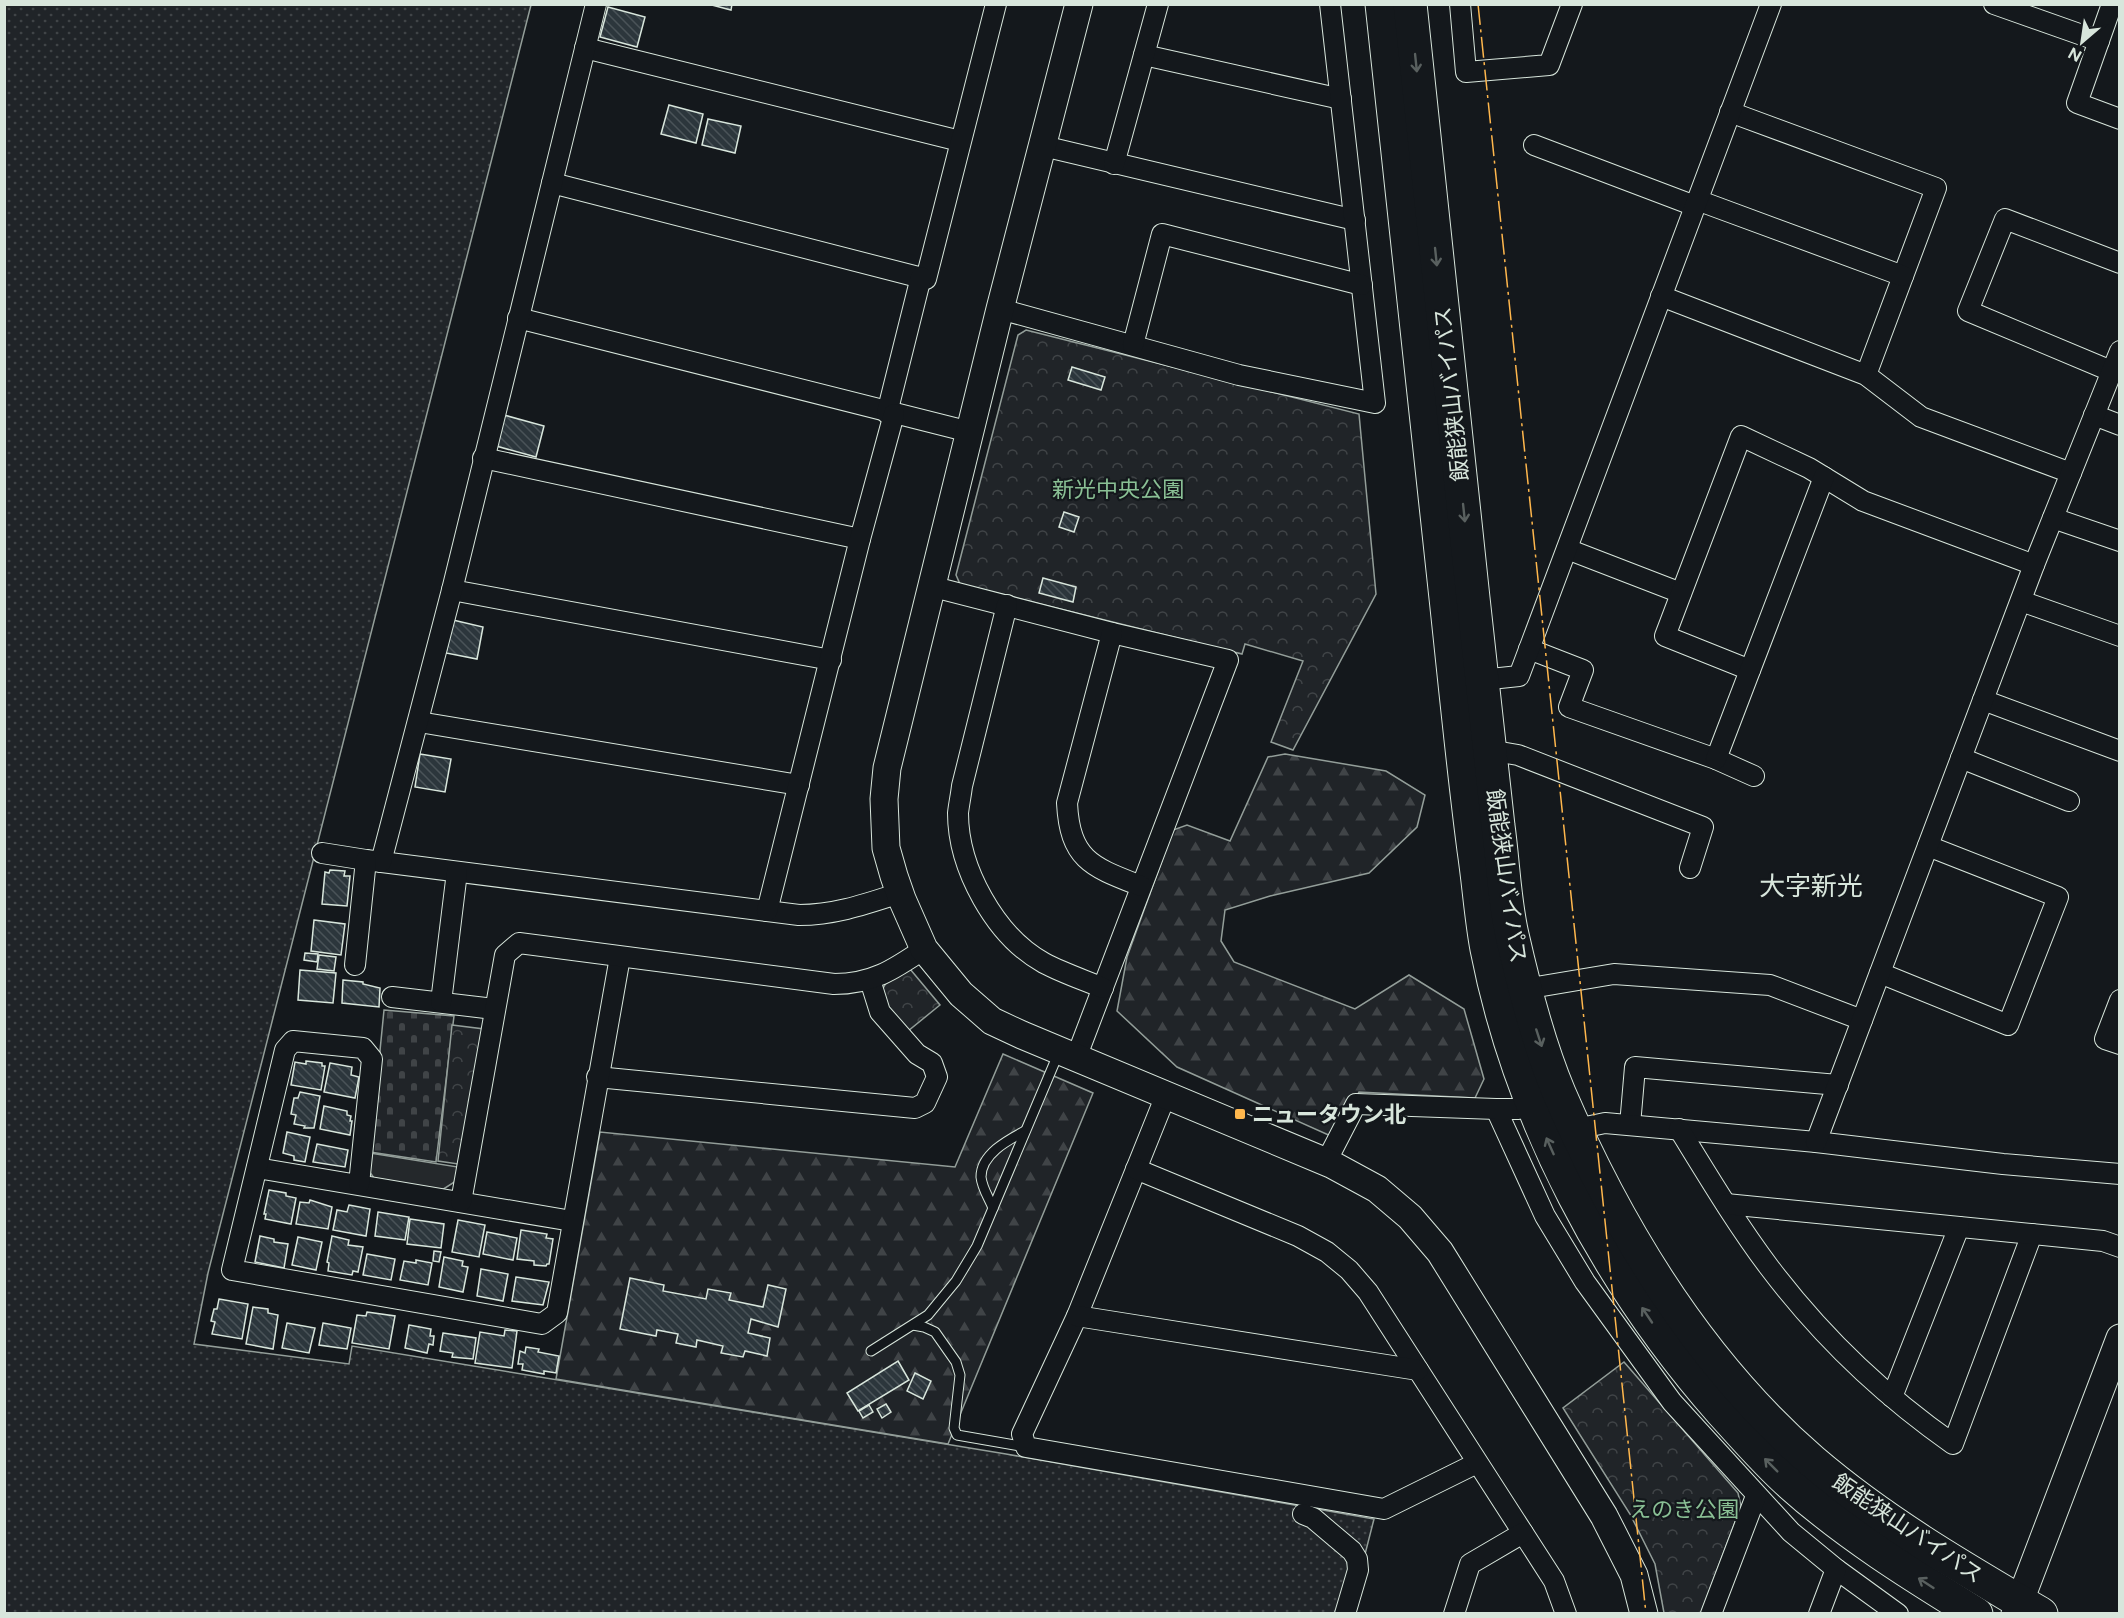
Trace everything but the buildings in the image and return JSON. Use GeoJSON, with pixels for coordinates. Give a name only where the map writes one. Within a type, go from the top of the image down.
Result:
{"type":"FeatureCollection","features":[{"type":"Feature","properties":{"kind":"highway","name":"飯能狭山バイパス"},"geometry":{"type":"LineString","coordinates":[[1382,4],[1468,799],[1487,947],[1506,1026],[1519,1068],[1551,1148],[1627,1285],[1667,1346],[1710,1399],[1747,1440],[1798,1490],[1851,1533],[1931,1587],[1976,1614]]}},
{"type":"Feature","properties":{"kind":"highway","name":"飯能狭山バイパス"},"geometry":{"type":"LineString","coordinates":[[1410,4],[1481,680],[1510,930],[1525,989],[1558,1092],[1610,1198],[1650,1267],[1691,1330],[1768,1420],[1811,1461],[1870,1508],[2025,1610]]}},
{"type":"Feature","properties":{"kind":"street"},"geometry":{"type":"LineString","coordinates":[[355,965],[373,861],[419,722],[596,4]]}},
{"type":"Feature","properties":{"kind":"street"},"geometry":{"type":"LineString","coordinates":[[1079,4],[930,586],[887,768],[884,799],[886,848],[900,893],[924,950],[961,994],[992,1021],[1326,1162],[1377,1189],[1410,1217],[1440,1252],[1604,1516],[1635,1575],[1644,1614]]}},
{"type":"Feature","properties":{"kind":"street"},"geometry":{"type":"LineString","coordinates":[[1114,164],[1158,4]]}},
{"type":"Feature","properties":{"kind":"street"},"geometry":{"type":"LineString","coordinates":[[1000,309],[1239,375],[1375,403],[1330,4]]}},
{"type":"Feature","properties":{"kind":"street"},"geometry":{"type":"LineString","coordinates":[[1460,4],[1466,72],[1549,65],[1572,4]]}},
{"type":"Feature","properties":{"kind":"street"},"geometry":{"type":"LineString","coordinates":[[1481,680],[1519,676],[1771,4]]}},
{"type":"Feature","properties":{"kind":"street"},"geometry":{"type":"LineString","coordinates":[[1994,4],[2099,41]]}},
{"type":"Feature","properties":{"kind":"street"},"geometry":{"type":"LineString","coordinates":[[2112,4],[2078,103],[2120,119]]}},
{"type":"Feature","properties":{"kind":"street"},"geometry":{"type":"LineString","coordinates":[[552,183],[926,279],[990,6]]}},
{"type":"Feature","properties":{"kind":"street"},"geometry":{"type":"LineString","coordinates":[[585,48],[960,141]]}},
{"type":"Feature","properties":{"kind":"street"},"geometry":{"type":"LineString","coordinates":[[1144,56],[1341,99]]}},
{"type":"Feature","properties":{"kind":"street"},"geometry":{"type":"LineString","coordinates":[[1730,112],[1936,188],[1866,375]]}},
{"type":"Feature","properties":{"kind":"street"},"geometry":{"type":"LineString","coordinates":[[1534,145],[1903,276]]}},
{"type":"Feature","properties":{"kind":"street"},"geometry":{"type":"LineString","coordinates":[[1043,146],[1355,220]]}},
{"type":"Feature","properties":{"kind":"street"},"geometry":{"type":"LineString","coordinates":[[2111,371],[1968,311],[2005,219],[2120,263]]}},
{"type":"Feature","properties":{"kind":"street"},"geometry":{"type":"LineString","coordinates":[[1133,345],[1162,234],[1362,285]]}},
{"type":"Feature","properties":{"kind":"street"},"geometry":{"type":"LineString","coordinates":[[767,911],[831,660],[921,278]]}},
{"type":"Feature","properties":{"kind":"street"},"geometry":{"type":"LineString","coordinates":[[1661,296],[1866,375],[1922,417],[2071,473]]}},
{"type":"Feature","properties":{"kind":"street"},"geometry":{"type":"LineString","coordinates":[[518,318],[970,432]]}},
{"type":"Feature","properties":{"kind":"street"},"geometry":{"type":"LineString","coordinates":[[1816,1142],[2020,601],[2120,351]]}},
{"type":"Feature","properties":{"kind":"street"},"geometry":{"type":"LineString","coordinates":[[2094,415],[2120,425]]}},
{"type":"Feature","properties":{"kind":"street"},"geometry":{"type":"LineString","coordinates":[[1750,670],[1665,636],[1741,436],[1809,468],[1863,501],[2034,566]]}},
{"type":"Feature","properties":{"kind":"street"},"geometry":{"type":"LineString","coordinates":[[483,458],[860,539]]}},
{"type":"Feature","properties":{"kind":"street"},"geometry":{"type":"LineString","coordinates":[[1716,759],[1824,477]]}},
{"type":"Feature","properties":{"kind":"street"},"geometry":{"type":"LineString","coordinates":[[2053,518],[2120,542]]}},
{"type":"Feature","properties":{"kind":"street"},"geometry":{"type":"LineString","coordinates":[[1567,549],[1682,593]]}},
{"type":"Feature","properties":{"kind":"street"},"geometry":{"type":"LineString","coordinates":[[930,586],[1228,660],[1103,988],[1068,1055]]}},
{"type":"Feature","properties":{"kind":"street"},"geometry":{"type":"LineString","coordinates":[[452,590],[831,660]]}},
{"type":"Feature","properties":{"kind":"street"},"geometry":{"type":"LineString","coordinates":[[2020,601],[2120,636]]}},
{"type":"Feature","properties":{"kind":"street"},"geometry":{"type":"LineString","coordinates":[[1007,605],[962,786],[958,813],[961,841],[975,886],[1001,924],[1019,945],[1043,962],[1103,988]]}},
{"type":"Feature","properties":{"kind":"street"},"geometry":{"type":"LineString","coordinates":[[1113,633],[1067,802],[1068,822],[1072,836],[1082,853],[1095,867],[1141,886]]}},
{"type":"Feature","properties":{"kind":"street"},"geometry":{"type":"LineString","coordinates":[[1529,649],[1583,669],[1569,707],[1716,759],[1754,776]]}},
{"type":"Feature","properties":{"kind":"street"},"geometry":{"type":"LineString","coordinates":[[1983,700],[2120,751]]}},
{"type":"Feature","properties":{"kind":"street"},"geometry":{"type":"LineString","coordinates":[[419,722],[799,785]]}},
{"type":"Feature","properties":{"kind":"street"},"geometry":{"type":"LineString","coordinates":[[1489,750],[1518,755],[1703,827],[1690,868]]}},
{"type":"Feature","properties":{"kind":"street"},"geometry":{"type":"LineString","coordinates":[[1961,758],[2069,801]]}},
{"type":"Feature","properties":{"kind":"street"},"geometry":{"type":"LineString","coordinates":[[1880,973],[2008,1025],[2058,897],[1928,846]]}},
{"type":"Feature","properties":{"kind":"street"},"geometry":{"type":"LineString","coordinates":[[322,853],[799,915],[832,914],[900,893]]}},
{"type":"Feature","properties":{"kind":"street"},"geometry":{"type":"LineString","coordinates":[[441,1002],[457,872]]}},
{"type":"Feature","properties":{"kind":"street"},"geometry":{"type":"LineString","coordinates":[[461,1202],[505,955],[519,943],[834,984],[852,984],[870,980],[893,970],[924,950]]}},
{"type":"Feature","properties":{"kind":"street"},"geometry":{"type":"LineString","coordinates":[[359,1184],[372,1059],[363,1047],[293,1041],[285,1050],[232,1270],[542,1324],[557,1313],[620,957]]}},
{"type":"Feature","properties":{"kind":"street"},"geometry":{"type":"LineString","coordinates":[[1525,989],[1614,974],[1770,985],[1862,1020]]}},
{"type":"Feature","properties":{"kind":"street"},"geometry":{"type":"LineString","coordinates":[[597,1077],[915,1108],[925,1103],[937,1077],[932,1063],[916,1054],[880,1012],[870,980]]}},
{"type":"Feature","properties":{"kind":"street"},"geometry":{"type":"LineString","coordinates":[[392,997],[494,1009]]}},
{"type":"Feature","properties":{"kind":"street"},"geometry":{"type":"LineString","coordinates":[[2120,1000],[2105,1039],[2120,1044]]}},
{"type":"Feature","properties":{"kind":"street"},"geometry":{"type":"LineString","coordinates":[[1630,1125],[1635,1067],[1838,1085]]}},
{"type":"Feature","properties":{"kind":"street"},"geometry":{"type":"LineString","coordinates":[[1166,1095],[1077,1316],[1022,1434],[1026,1447],[1384,1509],[1477,1463]]}},
{"type":"Feature","properties":{"kind":"street"},"geometry":{"type":"LineString","coordinates":[[1326,1162],[1356,1104],[1496,1109],[1534,1106]]}},
{"type":"Feature","properties":{"kind":"street"},"geometry":{"type":"LineString","coordinates":[[1496,1109],[1545,1216],[1585,1282],[1672,1402],[1791,1532],[1836,1569],[1898,1614]]}},
{"type":"Feature","properties":{"kind":"street"},"geometry":{"type":"LineString","coordinates":[[1576,1129],[1605,1123],[1630,1125],[2120,1174]]}},
{"type":"Feature","properties":{"kind":"street"},"geometry":{"type":"LineString","coordinates":[[1678,1130],[1769,1267],[1803,1309],[1838,1348],[1892,1397],[1920,1421],[1953,1444],[2032,1234]]}},
{"type":"Feature","properties":{"kind":"street"},"geometry":{"type":"LineString","coordinates":[[257,1168],[572,1221]]}},
{"type":"Feature","properties":{"kind":"street"},"geometry":{"type":"LineString","coordinates":[[1136,1169],[1298,1236],[1327,1252],[1349,1270],[1368,1292],[1554,1581],[1566,1614]]}},
{"type":"Feature","properties":{"kind":"street"},"geometry":{"type":"LineString","coordinates":[[1726,1204],[2103,1241],[2120,1247]]}},
{"type":"Feature","properties":{"kind":"street"},"geometry":{"type":"LineString","coordinates":[[1892,1397],[1959,1227]]}},
{"type":"Feature","properties":{"kind":"street"},"geometry":{"type":"LineString","coordinates":[[1077,1316],[1418,1370]]}},
{"type":"Feature","properties":{"kind":"street"},"geometry":{"type":"LineString","coordinates":[[2025,1610],[2120,1338]]}},
{"type":"Feature","properties":{"kind":"street"},"geometry":{"type":"LineString","coordinates":[[1711,1614],[1756,1496]]}},
{"type":"Feature","properties":{"kind":"street"},"geometry":{"type":"LineString","coordinates":[[1303,1514],[1313,1518],[1352,1551],[1357,1559],[1358,1570],[1345,1614]]}},
{"type":"Feature","properties":{"kind":"street"},"geometry":{"type":"LineString","coordinates":[[1454,1614],[1470,1564],[1523,1533]]}},
{"type":"Feature","properties":{"kind":"street"},"geometry":{"type":"LineString","coordinates":[[1819,1614],[1836,1569]]}},
{"type":"Feature","properties":{"kind":"lane"},"geometry":{"type":"LineString","coordinates":[[871,1351],[928,1315],[956,1281],[977,1246],[1025,1131],[1068,1055]]}},
{"type":"Feature","properties":{"kind":"lane"},"geometry":{"type":"LineString","coordinates":[[993,1208],[983,1185],[982,1171],[995,1150],[1025,1131]]}},
{"type":"Feature","properties":{"kind":"lane"},"geometry":{"type":"LineString","coordinates":[[913,1325],[935,1332],[956,1362],[960,1375],[954,1428],[957,1435],[1026,1447]]}},
{"type":"Feature","properties":{"kind":"green space"},"geometry":{"type":"Polygon","coordinates":[[[5,5],[531,5],[208,1273],[194,1344],[349,1364],[352,1346],[1006,1454],[1374,1519],[1350,1613],[5,1614],[5,5]]]}},
{"type":"Feature","properties":{"kind":"green space","name":"新光中央公園"},"geometry":{"type":"Polygon","coordinates":[[[1026,330],[1359,414],[1376,594],[1293,750],[1271,742],[1303,661],[1245,644],[1242,654],[960,584],[956,575],[1018,335],[1026,330]]]}},
{"type":"Feature","properties":{"kind":"green space"},"geometry":{"type":"Polygon","coordinates":[[[1285,754],[1386,771],[1425,795],[1417,827],[1369,873],[1270,896],[1225,910],[1221,941],[1234,962],[1355,1009],[1409,975],[1464,1009],[1484,1079],[1475,1098],[1359,1092],[1333,1137],[1177,1067],[1117,1011],[1127,957],[1173,830],[1187,825],[1230,841],[1268,757],[1285,754]]]}},
{"type":"Feature","properties":{"kind":"green space"},"geometry":{"type":"Polygon","coordinates":[[[910,969],[940,1005],[908,1031],[886,1007],[881,992],[886,983],[910,969]]]}},
{"type":"Feature","properties":{"kind":"green space"},"geometry":{"type":"Polygon","coordinates":[[[384,1010],[454,1016],[436,1162],[370,1152],[384,1010]]]}},
{"type":"Feature","properties":{"kind":"green space"},"geometry":{"type":"Polygon","coordinates":[[[452,1025],[484,1029],[458,1164],[438,1161],[452,1025]]]}},
{"type":"Feature","properties":{"kind":"green space"},"geometry":{"type":"Polygon","coordinates":[[[1003,1054],[1093,1093],[948,1444],[556,1379],[600,1132],[955,1167],[1003,1054]]]}},
{"type":"Feature","properties":{"kind":"green space","name":"えのき公園"},"geometry":{"type":"Polygon","coordinates":[[[1624,1362],[1738,1493],[1741,1506],[1701,1613],[1664,1613],[1655,1564],[1630,1514],[1563,1408],[1624,1362]]]}},
{"type":"Feature","properties":{"kind":"shaded area"},"geometry":{"type":"Polygon","coordinates":[[[370,1153],[458,1167],[456,1181],[442,1190],[374,1178],[369,1171],[370,1153]]]}},
{"type":"Feature","properties":{"kind":"power"},"geometry":{"type":"LineString","coordinates":[[1478,4],[1646,1614]]}},
{"type":"Feature","properties":{"kind":"place","name":"ニュータウン北"},"geometry":{"type":"Point","coordinates":[1240,1114]}},
{"type":"Feature","properties":{"kind":"district","name":"大字新光"},"geometry":{"type":"Point","coordinates":[1811,886]}}]}
